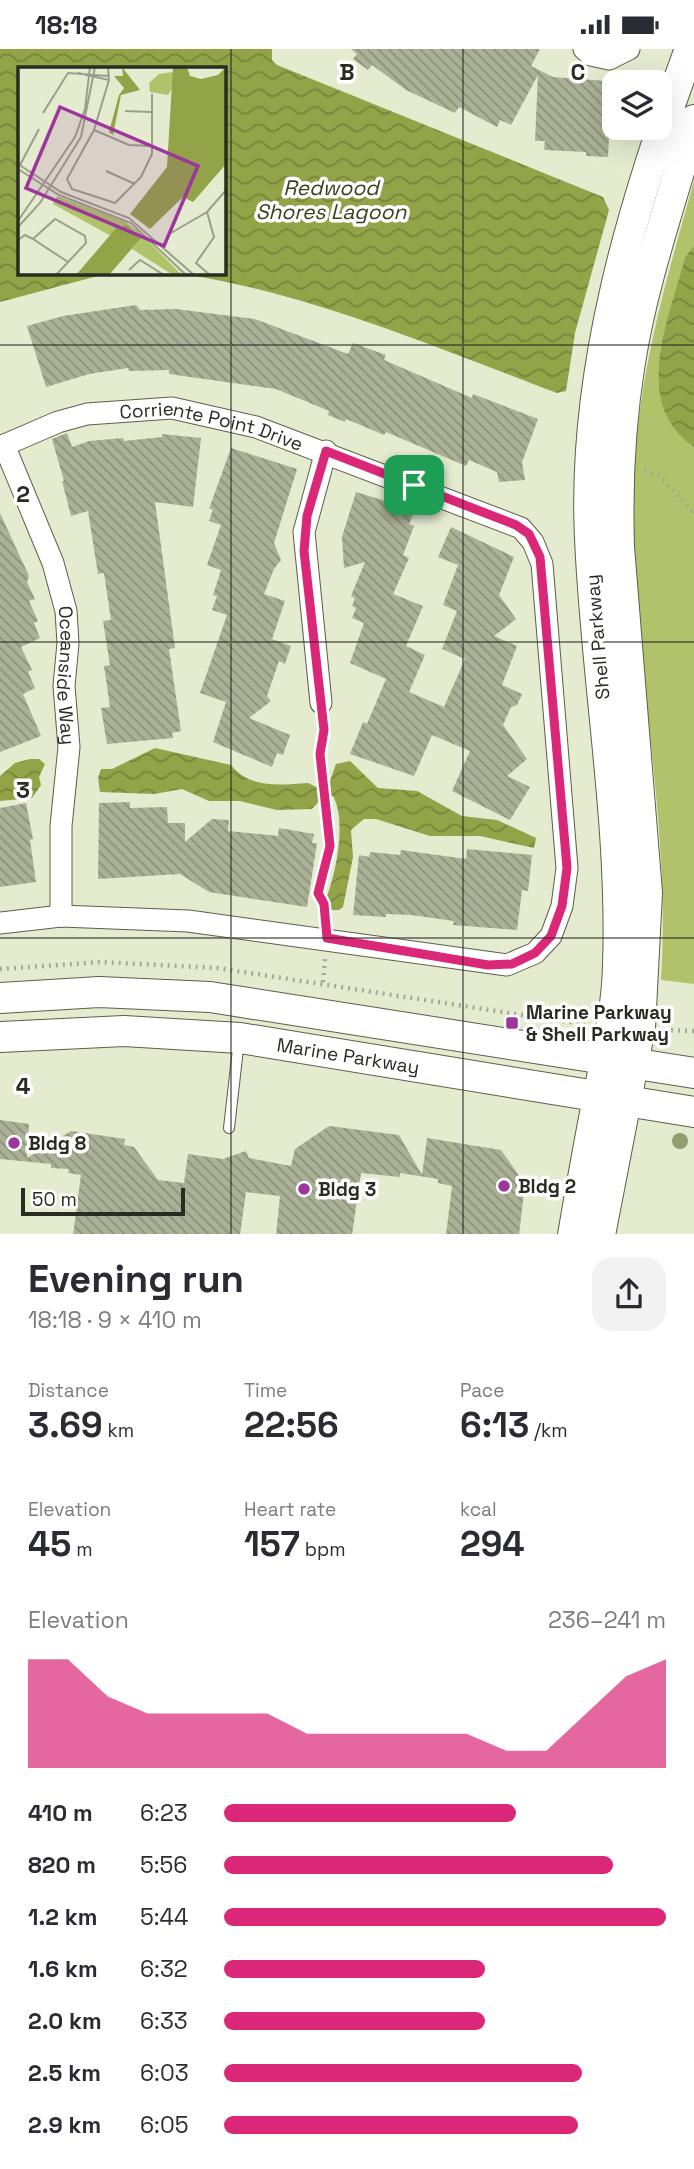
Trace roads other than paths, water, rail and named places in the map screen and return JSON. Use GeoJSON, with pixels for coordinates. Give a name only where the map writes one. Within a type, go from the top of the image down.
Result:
{"type":"FeatureCollection","features":[{"type":"Feature","properties":{"kind":"street"},"geometry":{"type":"LineString","coordinates":[[584,49],[591,55],[610,59],[629,49]]}},
{"type":"Feature","properties":{"kind":"street","name":"Shell Parkway"},"geometry":{"type":"LineString","coordinates":[[572,1234],[612,1099],[620,1060],[617,888],[589,536],[591,461],[598,387],[618,280],[670,103],[690,49]]}},
{"type":"Feature","properties":{"kind":"street","name":"Shell Parkway"},"geometry":{"type":"LineString","coordinates":[[620,1060],[640,1028],[647,893],[619,547],[619,468],[630,360],[648,279],[694,120]]}},
{"type":"Feature","properties":{"kind":"street","name":"Corriente Point Drive"},"geometry":{"type":"LineString","coordinates":[[0,923],[61,916],[188,921],[327,938],[488,965],[517,962],[543,947],[553,933],[562,906],[567,852],[542,564],[529,534],[509,522],[326,451],[256,427],[172,408],[87,414],[58,422],[2,446]]}},
{"type":"Feature","properties":{"kind":"street","name":"Oceanside Way"},"geometry":{"type":"LineString","coordinates":[[2,446],[62,586],[68,627],[64,686],[68,766],[61,837],[61,916]]}},
{"type":"Feature","properties":{"kind":"street"},"geometry":{"type":"LineString","coordinates":[[321,703],[305,567],[304,532],[326,451]]}},
{"type":"Feature","properties":{"kind":"street","name":"Marine Parkway"},"geometry":{"type":"LineString","coordinates":[[0,998],[99,992],[209,997],[694,1073]]}},
{"type":"Feature","properties":{"kind":"street","name":"Marine Parkway"},"geometry":{"type":"LineString","coordinates":[[0,1037],[124,1031],[240,1038],[694,1112]]}},
{"type":"Feature","properties":{"kind":"street","name":"Shell Parkway"},"geometry":{"type":"LineString","coordinates":[[600,1234],[612,1099]]}},
{"type":"Feature","properties":{"kind":"lane"},"geometry":{"type":"LineString","coordinates":[[229,1128],[240,1038]]}},
{"type":"Feature","properties":{"kind":"water","name":"Redwood Shores Lagoon"},"geometry":{"type":"Polygon","coordinates":[[[0,49],[272,49],[272,60],[277,65],[603,197],[609,210],[575,333],[566,391],[557,393],[320,307],[223,281],[187,275],[226,275],[226,67],[18,67],[18,275],[101,275],[0,302],[0,49]]]}},
{"type":"Feature","properties":{"kind":"water"},"geometry":{"type":"Polygon","coordinates":[[[694,246],[694,447],[674,429],[663,408],[659,384],[664,332],[685,257],[694,246]]]}},
{"type":"Feature","properties":{"kind":"water"},"geometry":{"type":"Polygon","coordinates":[[[155,748],[231,765],[239,773],[256,782],[276,785],[308,783],[316,787],[329,784],[336,764],[350,761],[378,788],[417,791],[462,816],[497,820],[536,838],[534,848],[480,836],[430,836],[376,819],[364,819],[351,830],[353,857],[343,907],[330,910],[325,901],[333,877],[340,833],[333,796],[323,797],[312,809],[277,810],[240,801],[209,801],[182,789],[154,794],[100,792],[98,778],[101,769],[112,769],[155,748]]]}},
{"type":"Feature","properties":{"kind":"water"},"geometry":{"type":"Polygon","coordinates":[[[39,759],[45,764],[39,777],[41,785],[32,798],[0,801],[0,776],[15,763],[39,759]]]}},
{"type":"Feature","properties":{"kind":"place","name":"Marine Parkway & Shell Parkway"},"geometry":{"type":"Point","coordinates":[512,1023]}},
{"type":"Feature","properties":{"kind":"place","name":"Bldg 8"},"geometry":{"type":"Point","coordinates":[14,1143]}},
{"type":"Feature","properties":{"kind":"place","name":"Bldg 2"},"geometry":{"type":"Point","coordinates":[504,1186]}},
{"type":"Feature","properties":{"kind":"place","name":"Bldg 3"},"geometry":{"type":"Point","coordinates":[304,1189]}}]}
